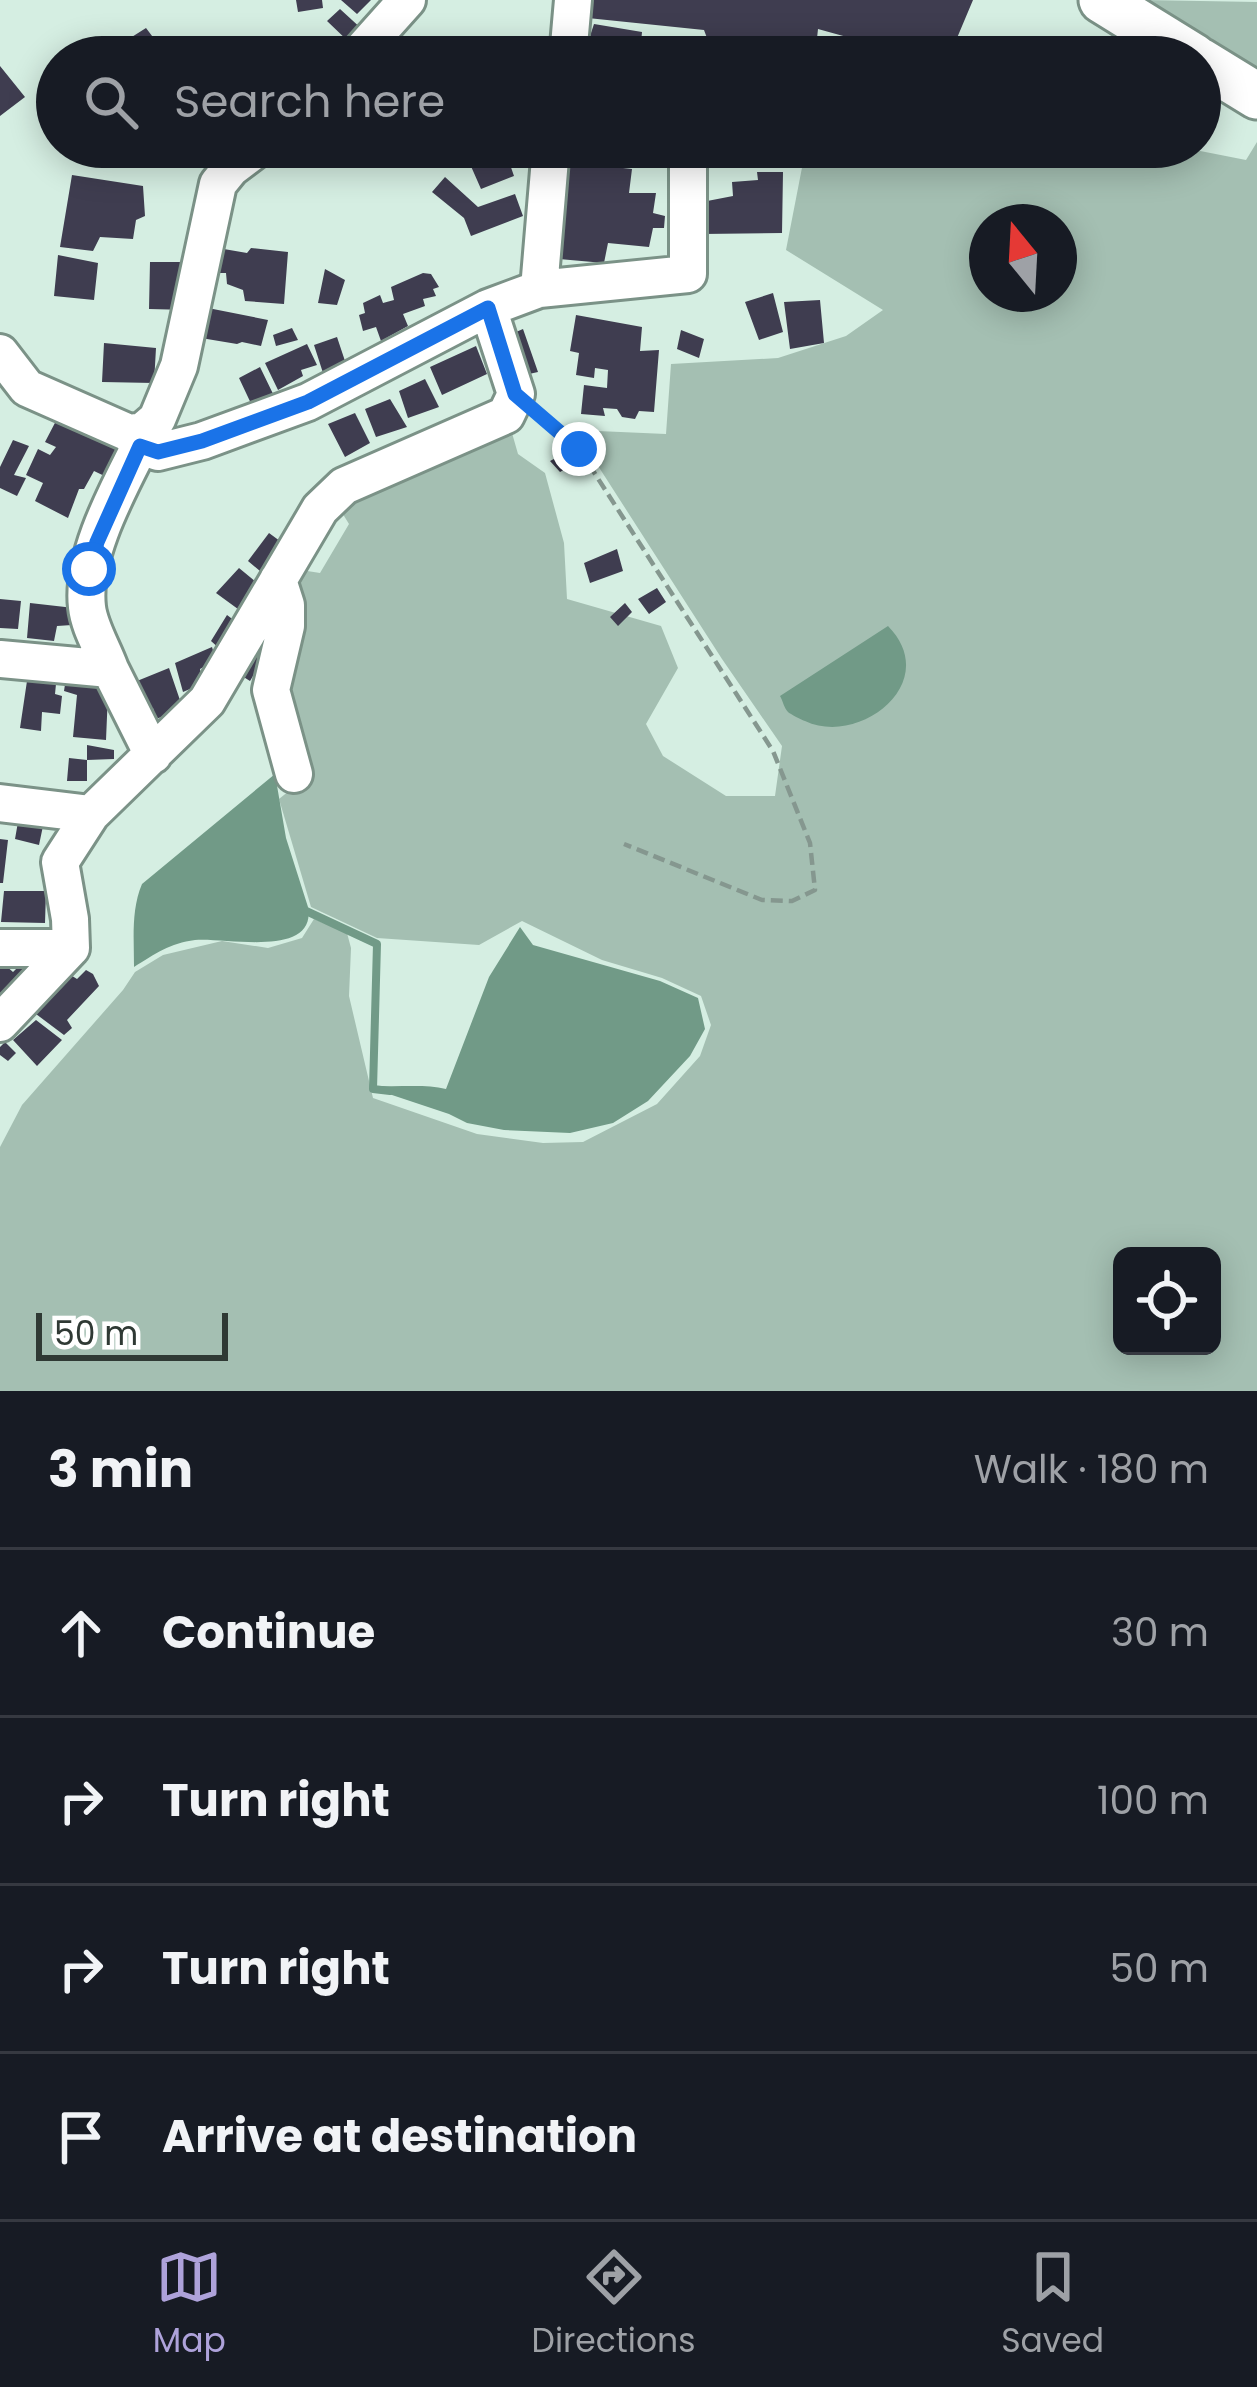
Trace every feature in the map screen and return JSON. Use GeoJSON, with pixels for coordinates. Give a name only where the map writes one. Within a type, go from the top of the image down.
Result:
{"type":"FeatureCollection","features":[{"type":"Feature","properties":{"kind":"main road"},"geometry":{"type":"LineString","coordinates":[[1102,0],[1160,36]]}},
{"type":"Feature","properties":{"kind":"main road"},"geometry":{"type":"LineString","coordinates":[[1221,74],[1257,96]]}},
{"type":"Feature","properties":{"kind":"street"},"geometry":{"type":"LineString","coordinates":[[375,36],[407,0]]}},
{"type":"Feature","properties":{"kind":"street"},"geometry":{"type":"LineString","coordinates":[[570,36],[573,0]]}},
{"type":"Feature","properties":{"kind":"street"},"geometry":{"type":"LineString","coordinates":[[153,755],[87,612],[89,569],[135,439],[157,419],[179,366],[218,184],[231,168]]}},
{"type":"Feature","properties":{"kind":"street"},"geometry":{"type":"LineString","coordinates":[[539,289],[549,168]]}},
{"type":"Feature","properties":{"kind":"street"},"geometry":{"type":"LineString","coordinates":[[0,352],[28,388],[158,452],[202,441],[308,402],[488,308],[539,289],[688,274],[688,168]]}},
{"type":"Feature","properties":{"kind":"street"},"geometry":{"type":"LineString","coordinates":[[0,1023],[70,948],[60,862],[91,814],[207,701],[320,509],[344,486],[506,415],[515,394],[488,308]]}},
{"type":"Feature","properties":{"kind":"street"},"geometry":{"type":"LineString","coordinates":[[278,580],[286,626],[271,690],[294,774]]}},
{"type":"Feature","properties":{"kind":"street"},"geometry":{"type":"LineString","coordinates":[[0,659],[110,669]]}},
{"type":"Feature","properties":{"kind":"street"},"geometry":{"type":"LineString","coordinates":[[0,803],[91,814]]}},
{"type":"Feature","properties":{"kind":"street"},"geometry":{"type":"LineString","coordinates":[[0,948],[70,948]]}},
{"type":"Feature","properties":{"kind":"path"},"geometry":{"type":"LineString","coordinates":[[515,394],[579,449],[773,751],[810,843],[814,890],[792,901],[762,899],[624,844]]}},
{"type":"Feature","properties":{"kind":"shaded area"},"geometry":{"type":"Polygon","coordinates":[[[1144,0],[1257,2],[1257,72],[1221,49],[1221,36],[1200,36],[1144,0]]]}},
{"type":"Feature","properties":{"kind":"shaded area"},"geometry":{"type":"Polygon","coordinates":[[[1257,142],[1257,1391],[0,1391],[0,1147],[22,1105],[135,972],[163,955],[222,941],[268,948],[302,938],[314,919],[347,933],[349,996],[373,1098],[477,1134],[543,1143],[583,1142],[657,1104],[700,1056],[711,1025],[701,996],[602,960],[522,921],[479,945],[377,938],[311,907],[279,799],[305,778],[284,688],[301,570],[320,573],[349,524],[341,511],[353,497],[510,426],[518,454],[545,473],[564,543],[567,599],[661,626],[678,668],[646,724],[663,756],[726,796],[775,796],[782,746],[575,430],[666,434],[671,364],[778,358],[846,336],[883,310],[786,250],[802,168],[1221,168],[1221,155],[1246,160],[1257,142]]]}},
{"type":"Feature","properties":{"kind":"shaded area"},"geometry":{"type":"Polygon","coordinates":[[[888,626],[902,647],[906,668],[888,704],[849,725],[827,727],[788,712],[780,696],[888,626]]]}},
{"type":"Feature","properties":{"kind":"shaded area"},"geometry":{"type":"Polygon","coordinates":[[[275,774],[286,838],[308,907],[307,923],[284,940],[186,941],[134,967],[135,914],[142,884],[275,774]]]}},
{"type":"Feature","properties":{"kind":"shaded area"},"geometry":{"type":"Polygon","coordinates":[[[520,927],[533,945],[660,981],[698,998],[705,1029],[690,1056],[648,1101],[613,1123],[570,1133],[504,1130],[467,1123],[380,1091],[381,1086],[446,1089],[489,977],[520,927]]]}},
{"type":"Feature","properties":{"kind":"building"},"geometry":{"type":"Polygon","coordinates":[[[296,0],[322,0],[323,8],[298,12],[296,0]]]}},
{"type":"Feature","properties":{"kind":"building"},"geometry":{"type":"Polygon","coordinates":[[[341,0],[371,0],[357,14],[341,0]]]}},
{"type":"Feature","properties":{"kind":"building"},"geometry":{"type":"Polygon","coordinates":[[[580,0],[973,0],[958,36],[843,36],[818,29],[817,36],[706,36],[704,30],[578,17],[580,0]]]}},
{"type":"Feature","properties":{"kind":"building"},"geometry":{"type":"Polygon","coordinates":[[[340,9],[364,31],[343,36],[327,21],[340,9]]]}},
{"type":"Feature","properties":{"kind":"building"},"geometry":{"type":"Polygon","coordinates":[[[594,24],[642,32],[642,36],[590,36],[594,24]]]}},
{"type":"Feature","properties":{"kind":"building"},"geometry":{"type":"Polygon","coordinates":[[[0,66],[25,97],[0,116],[0,66]]]}},
{"type":"Feature","properties":{"kind":"building"},"geometry":{"type":"Polygon","coordinates":[[[472,168],[511,168],[514,176],[481,189],[472,168]]]}},
{"type":"Feature","properties":{"kind":"building"},"geometry":{"type":"Polygon","coordinates":[[[568,168],[632,169],[629,193],[656,193],[653,213],[665,216],[664,228],[653,228],[649,247],[608,243],[604,263],[559,259],[568,168]]]}},
{"type":"Feature","properties":{"kind":"building"},"geometry":{"type":"Polygon","coordinates":[[[757,172],[783,172],[782,233],[702,234],[702,202],[733,196],[732,182],[758,180],[757,172]]]}},
{"type":"Feature","properties":{"kind":"building"},"geometry":{"type":"Polygon","coordinates":[[[72,175],[143,186],[145,216],[136,220],[133,239],[100,237],[93,251],[60,247],[72,175]]]}},
{"type":"Feature","properties":{"kind":"building"},"geometry":{"type":"Polygon","coordinates":[[[445,177],[478,207],[515,194],[523,216],[471,236],[464,218],[432,192],[445,177]]]}},
{"type":"Feature","properties":{"kind":"building"},"geometry":{"type":"Polygon","coordinates":[[[218,248],[288,252],[284,304],[245,301],[243,290],[227,284],[226,273],[213,273],[218,248]]]}},
{"type":"Feature","properties":{"kind":"building"},"geometry":{"type":"Polygon","coordinates":[[[58,255],[98,263],[94,300],[54,296],[58,255]]]}},
{"type":"Feature","properties":{"kind":"building"},"geometry":{"type":"Polygon","coordinates":[[[150,262],[190,262],[188,310],[149,309],[150,262]]]}},
{"type":"Feature","properties":{"kind":"building"},"geometry":{"type":"Polygon","coordinates":[[[325,269],[345,280],[337,305],[318,303],[325,269]]]}},
{"type":"Feature","properties":{"kind":"building"},"geometry":{"type":"Polygon","coordinates":[[[431,274],[439,287],[433,289],[436,296],[423,299],[425,306],[403,314],[408,326],[381,341],[376,327],[363,331],[359,315],[365,313],[363,303],[380,295],[383,303],[394,300],[391,287],[431,274]]]}},
{"type":"Feature","properties":{"kind":"building"},"geometry":{"type":"Polygon","coordinates":[[[773,293],[783,332],[759,340],[745,302],[773,293]]]}},
{"type":"Feature","properties":{"kind":"building"},"geometry":{"type":"Polygon","coordinates":[[[820,300],[824,343],[790,349],[784,302],[820,300]]]}},
{"type":"Feature","properties":{"kind":"building"},"geometry":{"type":"Polygon","coordinates":[[[208,308],[268,320],[261,346],[201,338],[208,308]]]}},
{"type":"Feature","properties":{"kind":"building"},"geometry":{"type":"Polygon","coordinates":[[[576,315],[642,327],[640,351],[659,350],[654,412],[639,411],[635,419],[622,417],[617,409],[603,408],[605,416],[581,414],[584,385],[607,388],[608,370],[595,368],[594,378],[576,375],[579,353],[570,351],[576,315]]]}},
{"type":"Feature","properties":{"kind":"building"},"geometry":{"type":"Polygon","coordinates":[[[292,328],[298,340],[276,346],[273,335],[292,328]]]}},
{"type":"Feature","properties":{"kind":"building"},"geometry":{"type":"Polygon","coordinates":[[[523,329],[538,372],[529,374],[516,332],[523,329]]]}},
{"type":"Feature","properties":{"kind":"building"},"geometry":{"type":"Polygon","coordinates":[[[681,330],[704,339],[699,358],[677,349],[681,330]]]}},
{"type":"Feature","properties":{"kind":"building"},"geometry":{"type":"Polygon","coordinates":[[[337,337],[347,367],[324,376],[314,345],[337,337]]]}},
{"type":"Feature","properties":{"kind":"building"},"geometry":{"type":"Polygon","coordinates":[[[104,343],[156,348],[154,383],[102,382],[104,343]]]}},
{"type":"Feature","properties":{"kind":"building"},"geometry":{"type":"Polygon","coordinates":[[[307,344],[317,365],[301,370],[303,376],[278,390],[265,363],[307,344]]]}},
{"type":"Feature","properties":{"kind":"building"},"geometry":{"type":"Polygon","coordinates":[[[476,346],[487,374],[442,395],[430,367],[476,346]]]}},
{"type":"Feature","properties":{"kind":"building"},"geometry":{"type":"Polygon","coordinates":[[[260,367],[276,400],[255,412],[239,378],[260,367]]]}},
{"type":"Feature","properties":{"kind":"building"},"geometry":{"type":"Polygon","coordinates":[[[425,379],[439,407],[408,418],[399,391],[425,379]]]}},
{"type":"Feature","properties":{"kind":"building"},"geometry":{"type":"Polygon","coordinates":[[[390,399],[407,427],[376,437],[365,409],[390,399]]]}},
{"type":"Feature","properties":{"kind":"building"},"geometry":{"type":"Polygon","coordinates":[[[355,413],[370,443],[345,457],[328,424],[355,413]]]}},
{"type":"Feature","properties":{"kind":"building"},"geometry":{"type":"Polygon","coordinates":[[[57,419],[127,450],[115,481],[94,471],[84,489],[79,489],[68,518],[35,501],[43,483],[26,475],[38,449],[50,455],[56,447],[45,442],[57,419]]]}},
{"type":"Feature","properties":{"kind":"building"},"geometry":{"type":"Polygon","coordinates":[[[13,440],[29,446],[14,475],[26,478],[17,496],[0,488],[0,467],[13,440]]]}},
{"type":"Feature","properties":{"kind":"building"},"geometry":{"type":"Polygon","coordinates":[[[569,451],[578,462],[560,472],[550,461],[569,451]]]}},
{"type":"Feature","properties":{"kind":"building"},"geometry":{"type":"Polygon","coordinates":[[[269,533],[288,547],[266,576],[248,561],[269,533]]]}},
{"type":"Feature","properties":{"kind":"building"},"geometry":{"type":"Polygon","coordinates":[[[617,549],[623,571],[590,583],[584,563],[617,549]]]}},
{"type":"Feature","properties":{"kind":"building"},"geometry":{"type":"Polygon","coordinates":[[[239,568],[262,587],[242,612],[216,593],[239,568]]]}},
{"type":"Feature","properties":{"kind":"building"},"geometry":{"type":"Polygon","coordinates":[[[657,588],[666,602],[649,614],[638,599],[657,588]]]}},
{"type":"Feature","properties":{"kind":"building"},"geometry":{"type":"Polygon","coordinates":[[[0,599],[21,601],[18,629],[0,628],[0,599]]]}},
{"type":"Feature","properties":{"kind":"building"},"geometry":{"type":"Polygon","coordinates":[[[30,603],[74,608],[72,625],[57,626],[54,641],[27,638],[30,603]]]}},
{"type":"Feature","properties":{"kind":"building"},"geometry":{"type":"Polygon","coordinates":[[[625,603],[632,612],[618,626],[610,617],[625,603]]]}},
{"type":"Feature","properties":{"kind":"building"},"geometry":{"type":"Polygon","coordinates":[[[227,615],[239,624],[221,650],[211,641],[227,615]]]}},
{"type":"Feature","properties":{"kind":"building"},"geometry":{"type":"Polygon","coordinates":[[[212,647],[216,660],[200,669],[202,679],[197,686],[183,692],[175,663],[212,647]]]}},
{"type":"Feature","properties":{"kind":"building"},"geometry":{"type":"Polygon","coordinates":[[[258,648],[266,654],[250,681],[242,676],[258,648]]]}},
{"type":"Feature","properties":{"kind":"building"},"geometry":{"type":"Polygon","coordinates":[[[169,668],[183,709],[156,719],[137,681],[169,668]]]}},
{"type":"Feature","properties":{"kind":"building"},"geometry":{"type":"Polygon","coordinates":[[[66,678],[73,679],[77,687],[99,687],[108,693],[106,740],[73,737],[77,695],[64,691],[66,678]]]}},
{"type":"Feature","properties":{"kind":"building"},"geometry":{"type":"Polygon","coordinates":[[[27,681],[56,684],[55,694],[62,696],[60,714],[42,712],[41,731],[20,728],[27,681]]]}},
{"type":"Feature","properties":{"kind":"building"},"geometry":{"type":"Polygon","coordinates":[[[87,745],[114,750],[114,759],[87,760],[87,745]]]}},
{"type":"Feature","properties":{"kind":"building"},"geometry":{"type":"Polygon","coordinates":[[[69,758],[87,760],[87,781],[67,781],[69,758]]]}},
{"type":"Feature","properties":{"kind":"building"},"geometry":{"type":"Polygon","coordinates":[[[18,822],[43,826],[39,845],[15,839],[18,822]]]}},
{"type":"Feature","properties":{"kind":"building"},"geometry":{"type":"Polygon","coordinates":[[[0,839],[8,840],[3,883],[0,883],[0,839]]]}},
{"type":"Feature","properties":{"kind":"building"},"geometry":{"type":"Polygon","coordinates":[[[4,891],[46,891],[45,923],[1,922],[4,891]]]}},
{"type":"Feature","properties":{"kind":"building"},"geometry":{"type":"Polygon","coordinates":[[[5,965],[13,972],[19,966],[33,974],[0,1002],[0,969],[5,965]]]}},
{"type":"Feature","properties":{"kind":"building"},"geometry":{"type":"Polygon","coordinates":[[[86,970],[99,986],[67,1020],[72,1028],[64,1035],[32,1011],[69,974],[77,979],[86,970]]]}},
{"type":"Feature","properties":{"kind":"building"},"geometry":{"type":"Polygon","coordinates":[[[36,1020],[62,1040],[37,1066],[13,1040],[36,1020]]]}},
{"type":"Feature","properties":{"kind":"building"},"geometry":{"type":"Polygon","coordinates":[[[5,1042],[16,1053],[8,1061],[0,1055],[5,1042]]]}},
{"type":"Feature","properties":{"kind":"waterway"},"geometry":{"type":"LineString","coordinates":[[304,910],[377,944],[373,1089],[390,1091]]}},
{"type":"Feature","properties":{"kind":"route"},"geometry":{"type":"LineString","coordinates":[[89,569],[140,446],[158,452],[202,441],[308,402],[488,308],[515,394],[579,449]]}}]}
